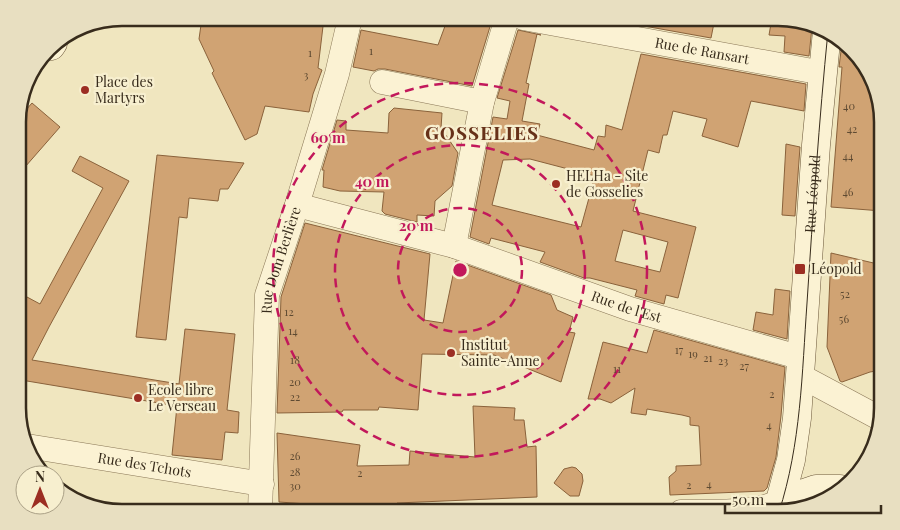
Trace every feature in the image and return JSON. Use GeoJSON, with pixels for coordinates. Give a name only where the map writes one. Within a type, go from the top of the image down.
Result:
{"type":"FeatureCollection","features":[{"type":"Feature","properties":{"kind":"main road","name":"Rue Léopold"},"geometry":{"type":"LineString","coordinates":[[780,504],[794,441],[801,369],[816,145],[826,39]]}},
{"type":"Feature","properties":{"kind":"main road"},"geometry":{"type":"LineString","coordinates":[[786,504],[816,489],[829,489]]}},
{"type":"Feature","properties":{"kind":"street","name":"Rue Dom Berlière"},"geometry":{"type":"LineString","coordinates":[[261,504],[267,295],[337,74],[348,26]]}},
{"type":"Feature","properties":{"kind":"street"},"geometry":{"type":"LineString","coordinates":[[454,246],[482,102],[505,26]]}},
{"type":"Feature","properties":{"kind":"street","name":"Rue de Ransart"},"geometry":{"type":"LineString","coordinates":[[566,26],[822,73]]}},
{"type":"Feature","properties":{"kind":"street"},"geometry":{"type":"LineString","coordinates":[[382,82],[482,102]]}},
{"type":"Feature","properties":{"kind":"street","name":"Rue de l'Est"},"geometry":{"type":"LineString","coordinates":[[297,205],[454,246],[801,369],[810,381],[874,415]]}},
{"type":"Feature","properties":{"kind":"street","name":"Rue des Tchots"},"geometry":{"type":"LineString","coordinates":[[35,447],[262,484]]}},
{"type":"Feature","properties":{"kind":"building"},"geometry":{"type":"Polygon","coordinates":[[[201,26],[323,26],[318,68],[322,70],[313,94],[309,112],[265,106],[257,134],[245,140],[212,73],[214,71],[199,39],[201,26]]]}},
{"type":"Feature","properties":{"kind":"building"},"geometry":{"type":"Polygon","coordinates":[[[445,26],[490,26],[472,86],[385,69],[374,71],[353,67],[361,30],[438,45],[445,26]]]}},
{"type":"Feature","properties":{"kind":"building"},"geometry":{"type":"Polygon","coordinates":[[[644,26],[713,26],[711,38],[644,26]]]}},
{"type":"Feature","properties":{"kind":"building"},"geometry":{"type":"Polygon","coordinates":[[[771,26],[791,27],[811,33],[809,56],[784,52],[785,36],[769,35],[771,26]]]}},
{"type":"Feature","properties":{"kind":"building"},"geometry":{"type":"Polygon","coordinates":[[[518,30],[537,34],[526,83],[529,84],[522,121],[540,124],[537,135],[594,150],[598,136],[605,137],[606,125],[622,130],[641,54],[806,84],[804,111],[751,101],[738,147],[702,136],[707,119],[673,111],[667,135],[663,135],[659,153],[648,150],[633,211],[696,227],[678,298],[666,295],[664,304],[635,296],[637,290],[584,278],[540,262],[545,252],[491,238],[489,244],[470,237],[493,117],[507,119],[510,101],[497,98],[518,30]],[[530,159],[503,160],[492,205],[581,227],[595,176],[530,159]],[[623,230],[615,261],[660,272],[668,242],[623,230]]]}},
{"type":"Feature","properties":{"kind":"building"},"geometry":{"type":"Polygon","coordinates":[[[841,50],[861,74],[872,103],[874,116],[874,210],[831,207],[842,67],[839,67],[841,50]]]}},
{"type":"Feature","properties":{"kind":"building"},"geometry":{"type":"Polygon","coordinates":[[[32,103],[60,127],[26,166],[26,122],[27,109],[32,103]]]}},
{"type":"Feature","properties":{"kind":"building"},"geometry":{"type":"Polygon","coordinates":[[[394,108],[442,113],[441,128],[458,153],[452,186],[435,201],[434,216],[417,215],[417,222],[385,214],[382,211],[384,192],[340,191],[323,187],[324,170],[322,170],[337,120],[346,121],[346,130],[388,133],[389,113],[394,108]]]}},
{"type":"Feature","properties":{"kind":"building"},"geometry":{"type":"Polygon","coordinates":[[[786,144],[800,147],[795,216],[782,215],[786,144]]]}},
{"type":"Feature","properties":{"kind":"building"},"geometry":{"type":"Polygon","coordinates":[[[157,155],[244,163],[228,189],[220,189],[218,201],[189,198],[187,218],[179,217],[166,340],[136,337],[157,155]]]}},
{"type":"Feature","properties":{"kind":"building"},"geometry":{"type":"Polygon","coordinates":[[[80,156],[129,181],[32,360],[179,384],[185,329],[235,334],[227,410],[239,412],[238,433],[225,432],[222,460],[172,455],[177,406],[26,381],[26,299],[27,297],[40,304],[103,188],[72,171],[80,156]]]}},
{"type":"Feature","properties":{"kind":"building"},"geometry":{"type":"Polygon","coordinates":[[[305,223],[430,254],[424,320],[443,323],[456,261],[551,295],[557,310],[573,317],[569,332],[575,333],[561,382],[494,355],[422,354],[418,410],[379,407],[378,410],[277,413],[281,297],[305,223]]]}},
{"type":"Feature","properties":{"kind":"building"},"geometry":{"type":"Polygon","coordinates":[[[831,253],[874,263],[874,371],[842,382],[840,381],[827,347],[831,253]]]}},
{"type":"Feature","properties":{"kind":"building"},"geometry":{"type":"Polygon","coordinates":[[[775,289],[790,291],[787,339],[753,330],[756,312],[773,315],[775,289]]]}},
{"type":"Feature","properties":{"kind":"building"},"geometry":{"type":"Polygon","coordinates":[[[654,330],[785,367],[776,457],[767,488],[764,491],[670,495],[669,477],[676,471],[676,466],[701,465],[699,426],[690,425],[690,417],[682,415],[647,409],[646,415],[631,413],[635,388],[611,403],[600,399],[588,399],[603,342],[647,353],[654,330]]]}},
{"type":"Feature","properties":{"kind":"building"},"geometry":{"type":"Polygon","coordinates":[[[473,406],[515,408],[514,420],[524,420],[527,447],[536,446],[537,497],[397,504],[308,504],[279,502],[277,433],[360,445],[357,466],[409,465],[410,451],[475,457],[473,406]]]}},
{"type":"Feature","properties":{"kind":"building"},"geometry":{"type":"Polygon","coordinates":[[[572,467],[582,474],[583,481],[579,496],[570,496],[554,483],[564,469],[572,467]]]}},
{"type":"Feature","properties":{"kind":"tram line"},"geometry":{"type":"LineString","coordinates":[[781,504],[792,460],[799,408],[827,40]]}},
{"type":"Feature","properties":{"kind":"place","name":"Place des Martyrs"},"geometry":{"type":"Point","coordinates":[85,90]}},
{"type":"Feature","properties":{"kind":"place","name":"HELHa - Site de Gosselies"},"geometry":{"type":"Point","coordinates":[556,184]}},
{"type":"Feature","properties":{"kind":"place","name":"Léopold"},"geometry":{"type":"Point","coordinates":[800,269]}},
{"type":"Feature","properties":{"kind":"place","name":"Institut Sainte-Anne"},"geometry":{"type":"Point","coordinates":[451,353]}},
{"type":"Feature","properties":{"kind":"place","name":"Ecole libre Le Verseau"},"geometry":{"type":"Point","coordinates":[138,398]}},
{"type":"Feature","properties":{"kind":"district","name":"GOSSELIES"},"geometry":{"type":"Point","coordinates":[482,133]}}]}
